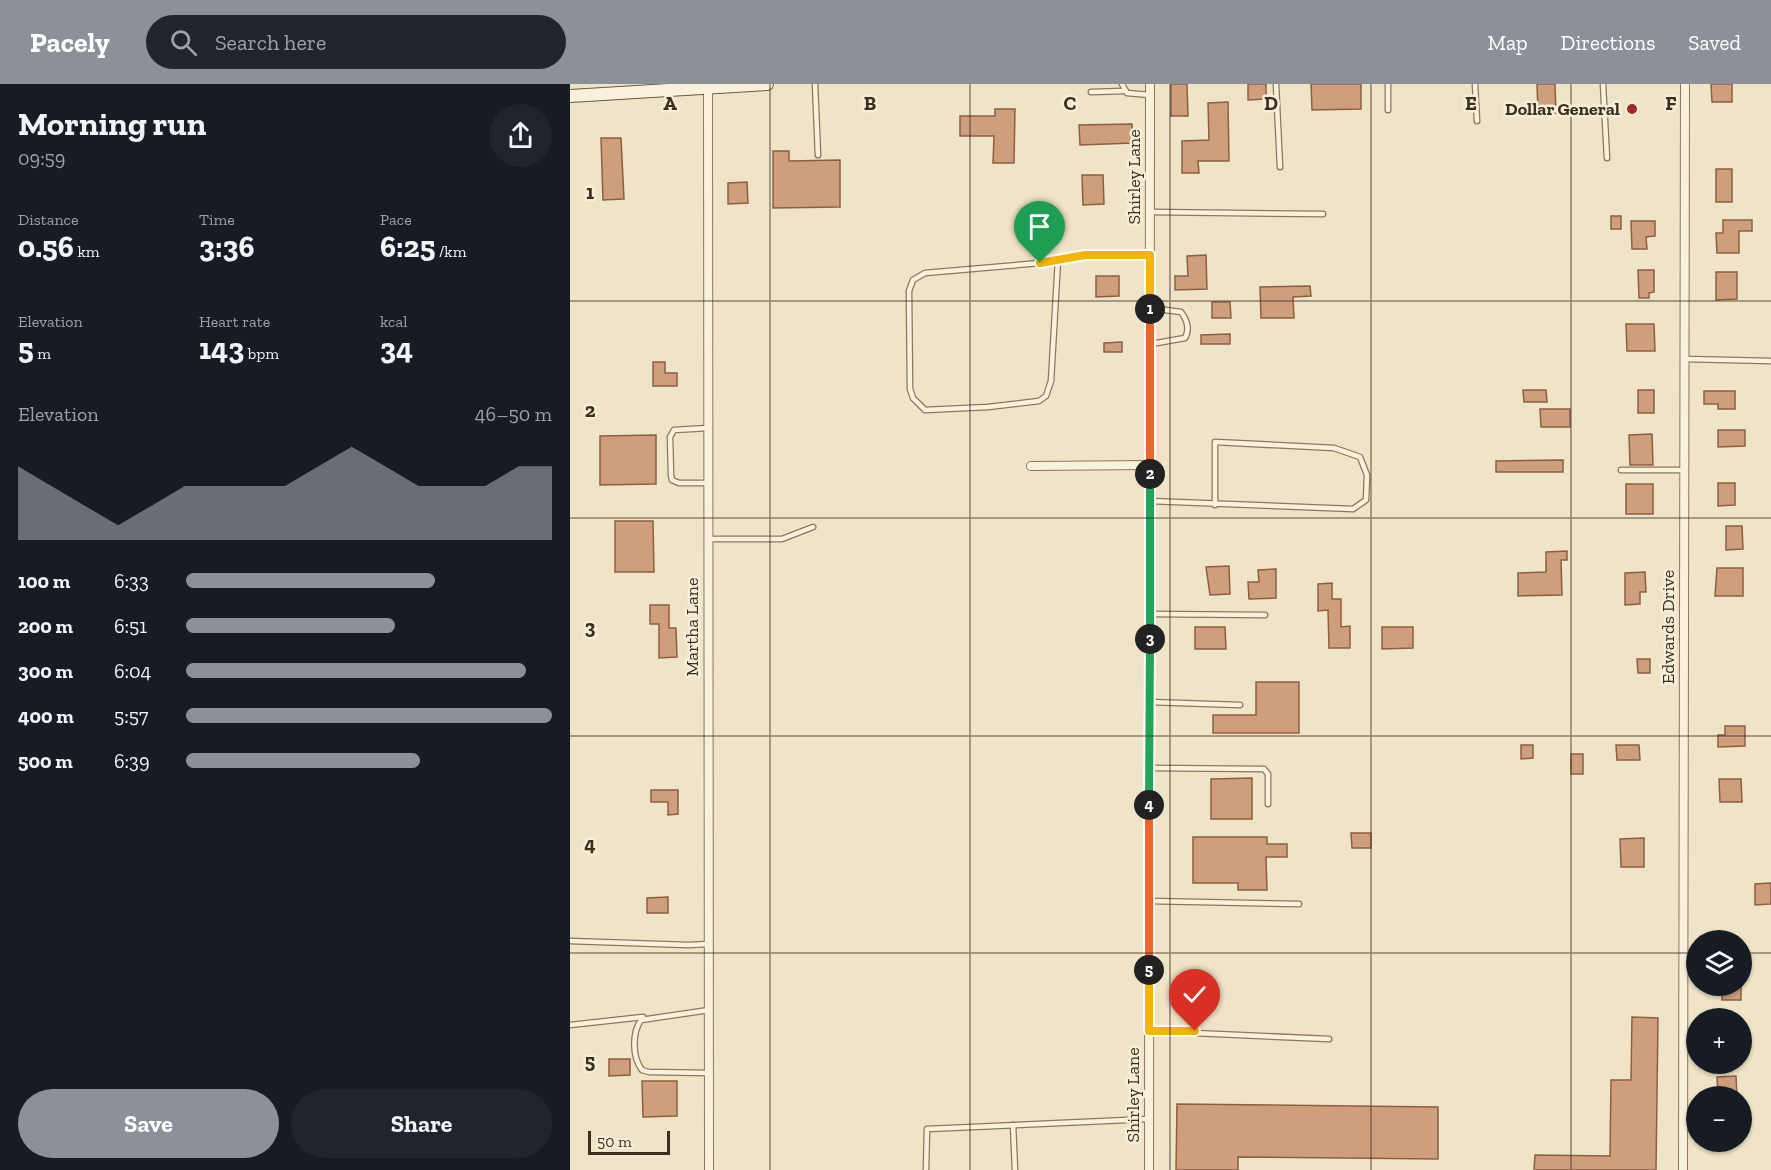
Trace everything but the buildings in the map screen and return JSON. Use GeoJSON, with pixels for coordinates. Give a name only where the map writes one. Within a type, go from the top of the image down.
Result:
{"type":"FeatureCollection","features":[{"type":"Feature","properties":{"kind":"main road"},"geometry":{"type":"LineString","coordinates":[[570,96],[621,89],[767,84]]}},
{"type":"Feature","properties":{"kind":"street","name":"Shirley Lane"},"geometry":{"type":"LineString","coordinates":[[1149,1170],[1150,84]]}},
{"type":"Feature","properties":{"kind":"street","name":"Edwards Drive"},"geometry":{"type":"LineString","coordinates":[[1683,1170],[1685,84]]}},
{"type":"Feature","properties":{"kind":"street","name":"Martha Lane"},"geometry":{"type":"LineString","coordinates":[[708,86],[709,1170]]}},
{"type":"Feature","properties":{"kind":"street"},"geometry":{"type":"LineString","coordinates":[[1031,466],[1150,465]]}},
{"type":"Feature","properties":{"kind":"lane"},"geometry":{"type":"LineString","coordinates":[[815,84],[818,155]]}},
{"type":"Feature","properties":{"kind":"lane"},"geometry":{"type":"LineString","coordinates":[[1122,84],[1124,91]]}},
{"type":"Feature","properties":{"kind":"lane"},"geometry":{"type":"LineString","coordinates":[[1276,84],[1280,167]]}},
{"type":"Feature","properties":{"kind":"lane"},"geometry":{"type":"LineString","coordinates":[[1388,84],[1388,110]]}},
{"type":"Feature","properties":{"kind":"lane"},"geometry":{"type":"LineString","coordinates":[[1475,84],[1477,122]]}},
{"type":"Feature","properties":{"kind":"lane"},"geometry":{"type":"LineString","coordinates":[[1603,84],[1607,158]]}},
{"type":"Feature","properties":{"kind":"lane"},"geometry":{"type":"LineString","coordinates":[[1091,92],[1124,91],[1150,95]]}},
{"type":"Feature","properties":{"kind":"lane"},"geometry":{"type":"LineString","coordinates":[[1150,212],[1323,214]]}},
{"type":"Feature","properties":{"kind":"lane"},"geometry":{"type":"LineString","coordinates":[[1058,260],[1051,381],[1047,396],[1039,401],[953,410],[926,410],[913,398],[910,389],[909,291],[913,280],[925,273],[1058,260],[1085,255],[1150,255]]}},
{"type":"Feature","properties":{"kind":"lane"},"geometry":{"type":"LineString","coordinates":[[1150,308],[1181,312],[1186,318],[1188,332],[1185,338],[1150,344]]}},
{"type":"Feature","properties":{"kind":"lane"},"geometry":{"type":"LineString","coordinates":[[1685,359],[1771,361]]}},
{"type":"Feature","properties":{"kind":"lane"},"geometry":{"type":"LineString","coordinates":[[709,428],[678,428],[670,437],[672,480],[679,483],[709,483]]}},
{"type":"Feature","properties":{"kind":"lane"},"geometry":{"type":"LineString","coordinates":[[1150,501],[1215,505],[1353,509],[1366,500],[1367,475],[1360,457],[1334,448],[1215,442],[1215,505]]}},
{"type":"Feature","properties":{"kind":"lane"},"geometry":{"type":"LineString","coordinates":[[1621,470],[1684,470]]}},
{"type":"Feature","properties":{"kind":"lane"},"geometry":{"type":"LineString","coordinates":[[709,539],[782,539],[813,527]]}},
{"type":"Feature","properties":{"kind":"lane"},"geometry":{"type":"LineString","coordinates":[[1150,614],[1265,615]]}},
{"type":"Feature","properties":{"kind":"lane"},"geometry":{"type":"LineString","coordinates":[[1149,702],[1240,705]]}},
{"type":"Feature","properties":{"kind":"lane"},"geometry":{"type":"LineString","coordinates":[[1149,768],[1264,769],[1268,774],[1268,804]]}},
{"type":"Feature","properties":{"kind":"lane"},"geometry":{"type":"LineString","coordinates":[[1149,901],[1299,904]]}},
{"type":"Feature","properties":{"kind":"lane"},"geometry":{"type":"LineString","coordinates":[[570,941],[709,944]]}},
{"type":"Feature","properties":{"kind":"lane"},"geometry":{"type":"LineString","coordinates":[[570,1025],[709,1010]]}},
{"type":"Feature","properties":{"kind":"lane"},"geometry":{"type":"LineString","coordinates":[[645,1017],[636,1030],[635,1057],[642,1070],[709,1073]]}},
{"type":"Feature","properties":{"kind":"lane"},"geometry":{"type":"LineString","coordinates":[[1149,1031],[1329,1038]]}},
{"type":"Feature","properties":{"kind":"lane"},"geometry":{"type":"LineString","coordinates":[[926,1170],[927,1129],[1149,1119]]}},
{"type":"Feature","properties":{"kind":"lane"},"geometry":{"type":"LineString","coordinates":[[1013,1125],[1015,1170]]}},
{"type":"Feature","properties":{"kind":"place","name":"Dollar General"},"geometry":{"type":"Point","coordinates":[1632,109]}},
{"type":"Feature","properties":{"kind":"route"},"geometry":{"type":"LineString","coordinates":[[1040,263],[1085,255],[1150,255],[1149,1031],[1195,1031]]}}]}
